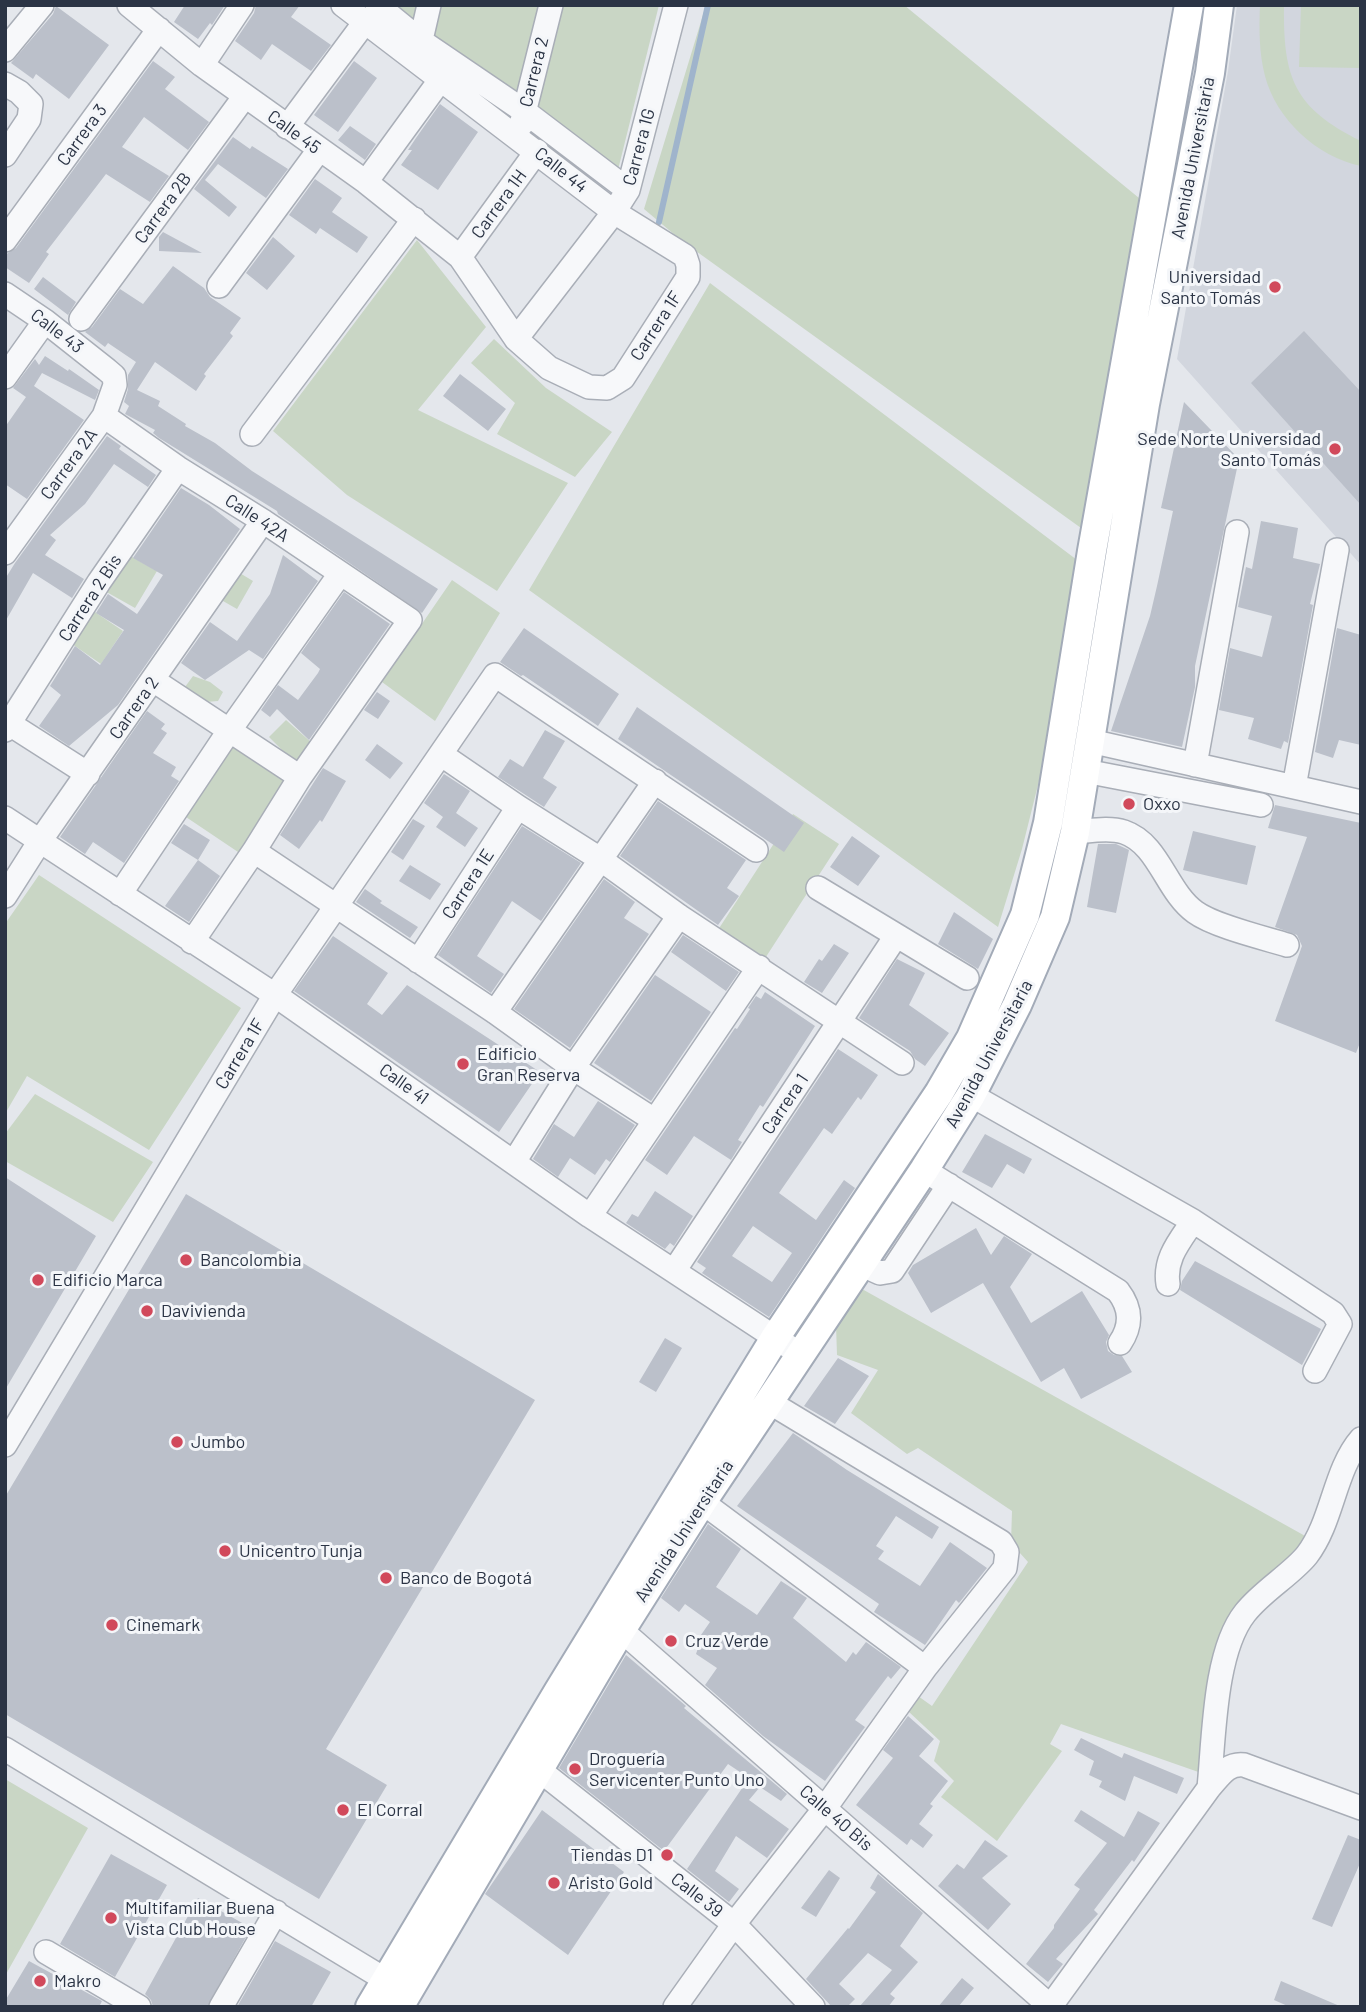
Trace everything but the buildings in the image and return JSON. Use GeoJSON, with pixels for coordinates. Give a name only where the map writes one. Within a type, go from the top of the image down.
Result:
{"type":"FeatureCollection","features":[{"type":"Feature","properties":{"kind":"main road","name":"Avenida Universitaria"},"geometry":{"type":"LineString","coordinates":[[370,2007],[558,1692],[775,1338],[945,1082],[971,1038],[1025,915],[1048,823],[1092,551],[1189,5]]}},
{"type":"Feature","properties":{"kind":"main road","name":"Avenida Universitaria"},"geometry":{"type":"LineString","coordinates":[[399,2007],[621,1630],[702,1502],[924,1170],[971,1095],[1017,1005],[1055,916],[1075,832],[1144,404],[1209,73],[1219,5]]}},
{"type":"Feature","properties":{"kind":"street"},"geometry":{"type":"LineString","coordinates":[[5,50],[42,5]]}},
{"type":"Feature","properties":{"kind":"street","name":"Calle 45"},"geometry":{"type":"LineString","coordinates":[[129,5],[202,65],[366,182],[460,257]]}},
{"type":"Feature","properties":{"kind":"street"},"geometry":{"type":"LineString","coordinates":[[202,65],[242,5]]}},
{"type":"Feature","properties":{"kind":"street","name":"Calle 44"},"geometry":{"type":"LineString","coordinates":[[343,5],[371,14],[419,51],[441,79],[614,212],[685,256]]}},
{"type":"Feature","properties":{"kind":"street"},"geometry":{"type":"LineString","coordinates":[[429,5],[419,51],[524,111],[628,190]]}},
{"type":"Feature","properties":{"kind":"street","name":"Carrera 2"},"geometry":{"type":"LineString","coordinates":[[518,138],[551,5]]}},
{"type":"Feature","properties":{"kind":"street","name":"Carrera 1G"},"geometry":{"type":"LineString","coordinates":[[516,339],[628,190],[676,5]]}},
{"type":"Feature","properties":{"kind":"street"},"geometry":{"type":"LineString","coordinates":[[287,127],[371,14]]}},
{"type":"Feature","properties":{"kind":"street","name":"Carrera 3"},"geometry":{"type":"LineString","coordinates":[[5,240],[159,29]]}},
{"type":"Feature","properties":{"kind":"street"},"geometry":{"type":"LineString","coordinates":[[366,182],[441,79]]}},
{"type":"Feature","properties":{"kind":"street"},"geometry":{"type":"LineString","coordinates":[[5,84],[32,104],[29,119],[5,155]]}},
{"type":"Feature","properties":{"kind":"street","name":"Carrera 2B"},"geometry":{"type":"LineString","coordinates":[[81,319],[245,96]]}},
{"type":"Feature","properties":{"kind":"street"},"geometry":{"type":"LineString","coordinates":[[219,286],[319,150]]}},
{"type":"Feature","properties":{"kind":"street","name":"Carrera 1H"},"geometry":{"type":"LineString","coordinates":[[460,257],[537,151]]}},
{"type":"Feature","properties":{"kind":"street"},"geometry":{"type":"LineString","coordinates":[[252,434],[414,219]]}},
{"type":"Feature","properties":{"kind":"street","name":"Carrera 1F"},"geometry":{"type":"LineString","coordinates":[[516,339],[549,368],[589,387],[607,388],[622,378],[688,277],[685,256]]}},
{"type":"Feature","properties":{"kind":"street"},"geometry":{"type":"LineString","coordinates":[[460,257],[516,339]]}},
{"type":"Feature","properties":{"kind":"street","name":"Calle 43"},"geometry":{"type":"LineString","coordinates":[[5,294],[45,321],[107,370]]}},
{"type":"Feature","properties":{"kind":"street"},"geometry":{"type":"LineString","coordinates":[[5,377],[45,321]]}},
{"type":"Feature","properties":{"kind":"street","name":"Carrera 2A"},"geometry":{"type":"LineString","coordinates":[[5,553],[104,416],[115,385],[114,376],[107,370]]}},
{"type":"Feature","properties":{"kind":"street","name":"Calle 42A"},"geometry":{"type":"LineString","coordinates":[[104,416],[178,468],[263,521],[410,620],[300,777]]}},
{"type":"Feature","properties":{"kind":"street","name":"Carrera 2 Bis"},"geometry":{"type":"LineString","coordinates":[[7,725],[99,582],[178,468]]}},
{"type":"Feature","properties":{"kind":"street","name":"Carrera 2"},"geometry":{"type":"LineString","coordinates":[[5,896],[40,841],[263,521]]}},
{"type":"Feature","properties":{"kind":"street"},"geometry":{"type":"LineString","coordinates":[[1195,765],[1237,532]]}},
{"type":"Feature","properties":{"kind":"street"},"geometry":{"type":"LineString","coordinates":[[1294,787],[1337,550]]}},
{"type":"Feature","properties":{"kind":"street"},"geometry":{"type":"LineString","coordinates":[[120,894],[229,731],[340,574]]}},
{"type":"Feature","properties":{"kind":"street","name":"Carrera 1F"},"geometry":{"type":"LineString","coordinates":[[5,1445],[275,995],[495,675],[655,781]]}},
{"type":"Feature","properties":{"kind":"street"},"geometry":{"type":"LineString","coordinates":[[153,680],[300,777],[192,942]]}},
{"type":"Feature","properties":{"kind":"street"},"geometry":{"type":"LineString","coordinates":[[7,725],[88,774]]}},
{"type":"Feature","properties":{"kind":"street"},"geometry":{"type":"LineString","coordinates":[[1090,741],[1361,802]]}},
{"type":"Feature","properties":{"kind":"street"},"geometry":{"type":"LineString","coordinates":[[442,755],[902,1063]]}},
{"type":"Feature","properties":{"kind":"street"},"geometry":{"type":"LineString","coordinates":[[1085,772],[1261,805]]}},
{"type":"Feature","properties":{"kind":"street"},"geometry":{"type":"LineString","coordinates":[[495,1012],[655,781],[756,850]]}},
{"type":"Feature","properties":{"kind":"street","name":"Carrera 1E"},"geometry":{"type":"LineString","coordinates":[[418,961],[518,807]]}},
{"type":"Feature","properties":{"kind":"street","name":"Calle 41"},"geometry":{"type":"LineString","coordinates":[[5,818],[275,995],[590,1216],[800,1354]]}},
{"type":"Feature","properties":{"kind":"street"},"geometry":{"type":"LineString","coordinates":[[1075,832],[1123,831],[1141,842],[1173,888],[1195,912],[1287,945]]}},
{"type":"Feature","properties":{"kind":"street"},"geometry":{"type":"LineString","coordinates":[[254,851],[654,1120]]}},
{"type":"Feature","properties":{"kind":"street"},"geometry":{"type":"LineString","coordinates":[[818,888],[967,978]]}},
{"type":"Feature","properties":{"kind":"street"},"geometry":{"type":"LineString","coordinates":[[514,1162],[573,1068],[679,916]]}},
{"type":"Feature","properties":{"kind":"street","name":"Carrera 1"},"geometry":{"type":"LineString","coordinates":[[674,1271],[896,936]]}},
{"type":"Feature","properties":{"kind":"street"},"geometry":{"type":"LineString","coordinates":[[590,1216],[759,967]]}},
{"type":"Feature","properties":{"kind":"street"},"geometry":{"type":"LineString","coordinates":[[971,1095],[1192,1221],[1333,1313],[1340,1324],[1315,1371]]}},
{"type":"Feature","properties":{"kind":"street"},"geometry":{"type":"LineString","coordinates":[[924,1170],[1118,1291],[1125,1300],[1129,1321],[1127,1333],[1120,1343]]}},
{"type":"Feature","properties":{"kind":"street"},"geometry":{"type":"LineString","coordinates":[[860,1264],[880,1273],[892,1271],[949,1185]]}},
{"type":"Feature","properties":{"kind":"street"},"geometry":{"type":"LineString","coordinates":[[1168,1284],[1167,1264],[1192,1221]]}},
{"type":"Feature","properties":{"kind":"street"},"geometry":{"type":"LineString","coordinates":[[675,2007],[734,1924],[825,1808],[925,1668],[1004,1568],[1007,1552],[1001,1542],[769,1402]]}},
{"type":"Feature","properties":{"kind":"street"},"geometry":{"type":"LineString","coordinates":[[1209,1788],[1222,1670],[1230,1642],[1244,1614],[1307,1555],[1325,1521],[1349,1455],[1361,1439]]}},
{"type":"Feature","properties":{"kind":"street"},"geometry":{"type":"LineString","coordinates":[[702,1502],[925,1668]]}},
{"type":"Feature","properties":{"kind":"street","name":"Calle 40 Bis"},"geometry":{"type":"LineString","coordinates":[[621,1630],[1050,2006]]}},
{"type":"Feature","properties":{"kind":"street"},"geometry":{"type":"LineString","coordinates":[[5,1749],[386,1980]]}},
{"type":"Feature","properties":{"kind":"street"},"geometry":{"type":"LineString","coordinates":[[1050,2006],[1209,1788],[1226,1769],[1234,1764],[1244,1765],[1361,1808]]}},
{"type":"Feature","properties":{"kind":"street","name":"Calle 39"},"geometry":{"type":"LineString","coordinates":[[538,1769],[734,1924],[813,2007]]}},
{"type":"Feature","properties":{"kind":"street"},"geometry":{"type":"LineString","coordinates":[[221,2007],[276,1912]]}},
{"type":"Feature","properties":{"kind":"street"},"geometry":{"type":"LineString","coordinates":[[46,1952],[139,2007]]}},
{"type":"Feature","properties":{"kind":"shaded area","name":"Universidad Santo Tomás"},"geometry":{"type":"Polygon","coordinates":[[[1237,5],[1361,5],[1361,565],[1177,359],[1228,71],[1237,5]]]}},
{"type":"Feature","properties":{"kind":"green space"},"geometry":{"type":"Polygon","coordinates":[[[362,5],[659,5],[613,190],[362,5]]]}},
{"type":"Feature","properties":{"kind":"green space"},"geometry":{"type":"Polygon","coordinates":[[[706,5],[904,5],[1139,198],[1081,528],[682,241],[644,209],[706,5]]]}},
{"type":"Feature","properties":{"kind":"green space"},"geometry":{"type":"Polygon","coordinates":[[[1260,5],[1284,5],[1286,52],[1297,88],[1307,103],[1321,116],[1361,141],[1361,166],[1314,145],[1278,107],[1270,92],[1263,67],[1260,5]]]}},
{"type":"Feature","properties":{"kind":"green space"},"geometry":{"type":"Polygon","coordinates":[[[1301,5],[1361,5],[1361,68],[1299,67],[1301,5]]]}},
{"type":"Feature","properties":{"kind":"green space"},"geometry":{"type":"Polygon","coordinates":[[[417,240],[486,327],[418,410],[568,483],[497,591],[347,495],[273,431],[417,240]]]}},
{"type":"Feature","properties":{"kind":"green space"},"geometry":{"type":"Polygon","coordinates":[[[710,283],[1081,563],[1040,777],[998,927],[529,590],[710,283]]]}},
{"type":"Feature","properties":{"kind":"green space"},"geometry":{"type":"Polygon","coordinates":[[[494,339],[546,388],[612,432],[575,477],[497,434],[515,403],[471,363],[494,339]]]}},
{"type":"Feature","properties":{"kind":"green space"},"geometry":{"type":"Polygon","coordinates":[[[125,553],[157,571],[135,608],[103,590],[125,553]]]}},
{"type":"Feature","properties":{"kind":"green space"},"geometry":{"type":"Polygon","coordinates":[[[233,569],[253,581],[237,609],[216,597],[233,569]]]}},
{"type":"Feature","properties":{"kind":"green space"},"geometry":{"type":"Polygon","coordinates":[[[452,580],[500,613],[435,721],[382,682],[452,580]]]}},
{"type":"Feature","properties":{"kind":"green space"},"geometry":{"type":"Polygon","coordinates":[[[89,608],[123,631],[101,664],[72,644],[89,608]]]}},
{"type":"Feature","properties":{"kind":"green space"},"geometry":{"type":"Polygon","coordinates":[[[193,676],[210,682],[223,692],[218,701],[206,702],[185,687],[193,676]]]}},
{"type":"Feature","properties":{"kind":"green space"},"geometry":{"type":"Polygon","coordinates":[[[286,720],[312,743],[295,763],[269,737],[286,720]]]}},
{"type":"Feature","properties":{"kind":"green space"},"geometry":{"type":"Polygon","coordinates":[[[228,742],[289,783],[241,854],[180,813],[228,742]]]}},
{"type":"Feature","properties":{"kind":"green space"},"geometry":{"type":"Polygon","coordinates":[[[793,814],[839,844],[762,963],[716,933],[793,814]]]}},
{"type":"Feature","properties":{"kind":"green space"},"geometry":{"type":"Polygon","coordinates":[[[39,875],[241,1008],[149,1150],[27,1076],[5,1114],[5,924],[39,875]]]}},
{"type":"Feature","properties":{"kind":"green space"},"geometry":{"type":"Polygon","coordinates":[[[35,1094],[153,1162],[113,1222],[5,1161],[5,1134],[35,1094]]]}},
{"type":"Feature","properties":{"kind":"green space"},"geometry":{"type":"Polygon","coordinates":[[[862,1289],[1307,1537],[1220,1648],[1207,1775],[1061,1724],[1050,1744],[1062,1751],[997,1841],[941,1797],[954,1781],[934,1761],[940,1741],[909,1712],[918,1696],[932,1706],[1028,1562],[1011,1543],[1012,1511],[918,1448],[907,1454],[851,1413],[878,1370],[837,1355],[836,1325],[862,1289]]]}},
{"type":"Feature","properties":{"kind":"green space"},"geometry":{"type":"Polygon","coordinates":[[[5,1779],[88,1828],[5,1976],[5,1779]]]}},
{"type":"Feature","properties":{"kind":"waterway"},"geometry":{"type":"LineString","coordinates":[[659,222],[708,5]]}},
{"type":"Feature","properties":{"kind":"place","name":"Universidad Santo Tomás"},"geometry":{"type":"Point","coordinates":[1275,287]}},
{"type":"Feature","properties":{"kind":"place","name":"Sede Norte Universidad Santo Tomás"},"geometry":{"type":"Point","coordinates":[1335,449]}},
{"type":"Feature","properties":{"kind":"place","name":"Oxxo"},"geometry":{"type":"Point","coordinates":[1129,804]}},
{"type":"Feature","properties":{"kind":"place","name":"Edificio Gran Reserva"},"geometry":{"type":"Point","coordinates":[463,1064]}},
{"type":"Feature","properties":{"kind":"place","name":"Bancolombia"},"geometry":{"type":"Point","coordinates":[186,1260]}},
{"type":"Feature","properties":{"kind":"place","name":"Edificio Marca"},"geometry":{"type":"Point","coordinates":[38,1280]}},
{"type":"Feature","properties":{"kind":"place","name":"Davivienda"},"geometry":{"type":"Point","coordinates":[147,1311]}},
{"type":"Feature","properties":{"kind":"place","name":"Jumbo"},"geometry":{"type":"Point","coordinates":[177,1442]}},
{"type":"Feature","properties":{"kind":"place","name":"Unicentro Tunja"},"geometry":{"type":"Point","coordinates":[225,1551]}},
{"type":"Feature","properties":{"kind":"place","name":"Banco de Bogotá"},"geometry":{"type":"Point","coordinates":[386,1578]}},
{"type":"Feature","properties":{"kind":"place","name":"Cinemark"},"geometry":{"type":"Point","coordinates":[112,1625]}},
{"type":"Feature","properties":{"kind":"place","name":"Cruz Verde"},"geometry":{"type":"Point","coordinates":[671,1641]}},
{"type":"Feature","properties":{"kind":"place","name":"Droguería Servicenter Punto Uno"},"geometry":{"type":"Point","coordinates":[575,1769]}},
{"type":"Feature","properties":{"kind":"place","name":"El Corral"},"geometry":{"type":"Point","coordinates":[343,1810]}},
{"type":"Feature","properties":{"kind":"place","name":"Tiendas D1"},"geometry":{"type":"Point","coordinates":[667,1855]}},
{"type":"Feature","properties":{"kind":"place","name":"Aristo Gold"},"geometry":{"type":"Point","coordinates":[554,1883]}},
{"type":"Feature","properties":{"kind":"place","name":"Multifamiliar Buena Vista Club House"},"geometry":{"type":"Point","coordinates":[111,1918]}},
{"type":"Feature","properties":{"kind":"place","name":"Makro"},"geometry":{"type":"Point","coordinates":[40,1981]}}]}
